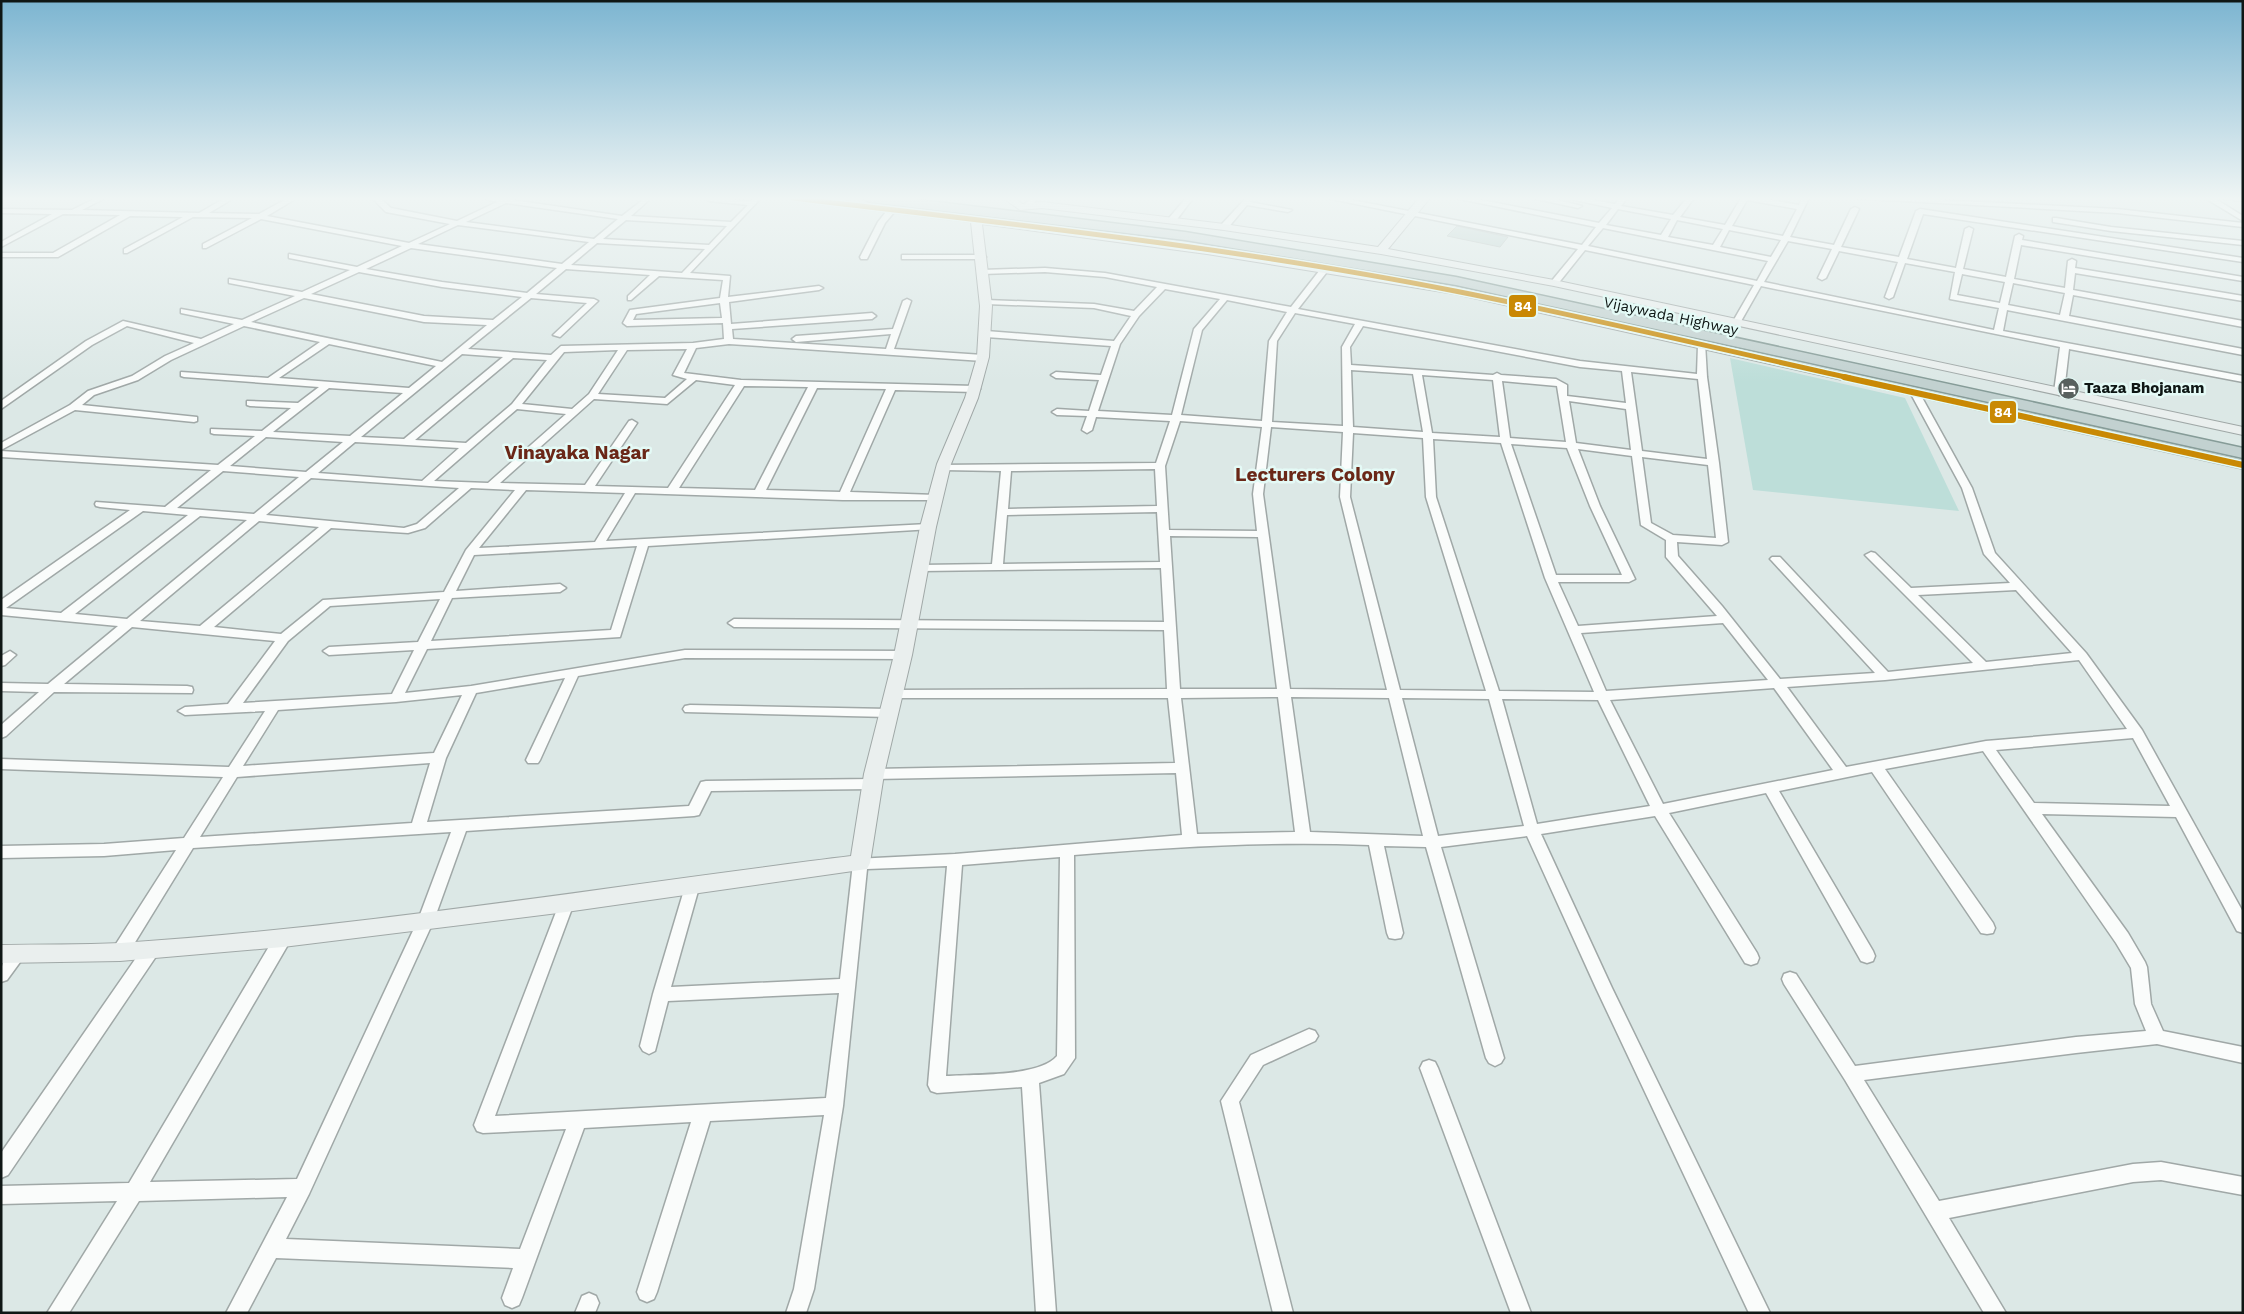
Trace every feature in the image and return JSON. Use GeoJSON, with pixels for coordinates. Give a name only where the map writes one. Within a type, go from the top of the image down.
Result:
{"type":"FeatureCollection","features":[{"type":"Feature","properties":{"kind":"highway","name":"Vijaywada Highway"},"geometry":{"type":"LineString","coordinates":[[1329,259],[1618,310],[2243,440]]}},
{"type":"Feature","properties":{"kind":"highway","name":"Vijaywada Highway"},"geometry":{"type":"LineString","coordinates":[[1384,259],[1464,273],[2243,453]]}},
{"type":"Feature","properties":{"kind":"street"},"geometry":{"type":"LineString","coordinates":[[307,259],[357,270],[529,296],[594,301],[557,335]]}},
{"type":"Feature","properties":{"kind":"street"},"geometry":{"type":"LineString","coordinates":[[1,447],[73,407],[91,393],[135,378],[168,358],[201,342],[380,259]]}},
{"type":"Feature","properties":{"kind":"street"},"geometry":{"type":"LineString","coordinates":[[508,259],[565,267],[727,278],[724,299],[729,341]]}},
{"type":"Feature","properties":{"kind":"street"},"geometry":{"type":"LineString","coordinates":[[1,732],[50,689],[307,476],[574,259]]}},
{"type":"Feature","properties":{"kind":"street"},"geometry":{"type":"LineString","coordinates":[[685,274],[699,259]]}},
{"type":"Feature","properties":{"kind":"street"},"geometry":{"type":"LineString","coordinates":[[796,1313],[804,1289],[834,1106],[860,863],[873,779],[903,654],[916,581],[921,568],[928,527],[934,513],[943,467],[974,389],[983,358],[986,334],[986,302],[982,259]]}},
{"type":"Feature","properties":{"kind":"street"},"geometry":{"type":"LineString","coordinates":[[1270,259],[1474,295],[2243,465]]}},
{"type":"Feature","properties":{"kind":"street"},"geometry":{"type":"LineString","coordinates":[[1426,259],[1554,283],[2243,431]]}},
{"type":"Feature","properties":{"kind":"street"},"geometry":{"type":"LineString","coordinates":[[1554,283],[1572,259]]}},
{"type":"Feature","properties":{"kind":"street"},"geometry":{"type":"LineString","coordinates":[[1643,259],[1998,333],[2243,380]]}},
{"type":"Feature","properties":{"kind":"street"},"geometry":{"type":"LineString","coordinates":[[1736,323],[1772,259]]}},
{"type":"Feature","properties":{"kind":"street"},"geometry":{"type":"LineString","coordinates":[[1822,278],[1832,259]]}},
{"type":"Feature","properties":{"kind":"street"},"geometry":{"type":"LineString","coordinates":[[1893,259],[2069,292],[2132,292],[2243,300]]}},
{"type":"Feature","properties":{"kind":"street"},"geometry":{"type":"LineString","coordinates":[[1961,259],[1952,297],[2243,352]]}},
{"type":"Feature","properties":{"kind":"street"},"geometry":{"type":"LineString","coordinates":[[1998,333],[2015,259]]}},
{"type":"Feature","properties":{"kind":"street"},"geometry":{"type":"LineString","coordinates":[[2064,318],[2072,259]]}},
{"type":"Feature","properties":{"kind":"street"},"geometry":{"type":"LineString","coordinates":[[2123,259],[2243,279]]}},
{"type":"Feature","properties":{"kind":"street"},"geometry":{"type":"LineString","coordinates":[[1888,297],[1902,261]]}},
{"type":"Feature","properties":{"kind":"street"},"geometry":{"type":"LineString","coordinates":[[1303,838],[1258,494],[1267,424],[1273,341],[1292,312],[1326,268]]}},
{"type":"Feature","properties":{"kind":"street"},"geometry":{"type":"LineString","coordinates":[[982,272],[1046,270],[1105,276],[1580,364],[1702,377]]}},
{"type":"Feature","properties":{"kind":"street"},"geometry":{"type":"LineString","coordinates":[[2072,270],[2132,292],[2243,324]]}},
{"type":"Feature","properties":{"kind":"street"},"geometry":{"type":"LineString","coordinates":[[631,298],[657,273]]}},
{"type":"Feature","properties":{"kind":"street"},"geometry":{"type":"LineString","coordinates":[[232,281],[424,319],[495,323]]}},
{"type":"Feature","properties":{"kind":"street"},"geometry":{"type":"LineString","coordinates":[[1088,430],[1116,344],[1136,314],[1162,287]]}},
{"type":"Feature","properties":{"kind":"street"},"geometry":{"type":"LineString","coordinates":[[818,288],[633,312],[627,323],[727,324],[872,316]]}},
{"type":"Feature","properties":{"kind":"street"},"geometry":{"type":"LineString","coordinates":[[1190,840],[1174,693],[1160,466],[1176,418],[1198,329],[1225,298]]}},
{"type":"Feature","properties":{"kind":"street"},"geometry":{"type":"LineString","coordinates":[[889,352],[907,301]]}},
{"type":"Feature","properties":{"kind":"street"},"geometry":{"type":"LineString","coordinates":[[986,302],[1040,302],[1094,306],[1136,314]]}},
{"type":"Feature","properties":{"kind":"street"},"geometry":{"type":"LineString","coordinates":[[184,311],[444,365]]}},
{"type":"Feature","properties":{"kind":"street"},"geometry":{"type":"LineString","coordinates":[[1,406],[89,343],[126,323],[201,342]]}},
{"type":"Feature","properties":{"kind":"street"},"geometry":{"type":"LineString","coordinates":[[1360,323],[1346,346],[1348,430],[1344,497],[1432,842],[1495,1058]]}},
{"type":"Feature","properties":{"kind":"street"},"geometry":{"type":"LineString","coordinates":[[753,343],[896,331]]}},
{"type":"Feature","properties":{"kind":"street"},"geometry":{"type":"LineString","coordinates":[[986,334],[1116,344]]}},
{"type":"Feature","properties":{"kind":"street"},"geometry":{"type":"LineString","coordinates":[[271,380],[328,340]]}},
{"type":"Feature","properties":{"kind":"street"},"geometry":{"type":"LineString","coordinates":[[424,484],[515,406],[552,358],[562,349],[694,346],[729,341],[983,358]]}},
{"type":"Feature","properties":{"kind":"street"},"geometry":{"type":"LineString","coordinates":[[1626,369],[1629,406],[1646,525],[1671,538],[1722,542],[1714,463],[1702,377],[1702,345]]}},
{"type":"Feature","properties":{"kind":"street"},"geometry":{"type":"LineString","coordinates":[[694,346],[678,375],[741,382],[974,389]]}},
{"type":"Feature","properties":{"kind":"street"},"geometry":{"type":"LineString","coordinates":[[2059,392],[2065,346]]}},
{"type":"Feature","properties":{"kind":"street"},"geometry":{"type":"LineString","coordinates":[[492,485],[592,396],[625,347]]}},
{"type":"Feature","properties":{"kind":"street"},"geometry":{"type":"LineString","coordinates":[[460,351],[552,358]]}},
{"type":"Feature","properties":{"kind":"street"},"geometry":{"type":"LineString","coordinates":[[405,443],[511,355]]}},
{"type":"Feature","properties":{"kind":"street"},"geometry":{"type":"LineString","coordinates":[[1346,367],[1497,376],[1560,383],[1562,385],[1571,445],[1595,506],[1629,579],[1551,578]]}},
{"type":"Feature","properties":{"kind":"street"},"geometry":{"type":"LineString","coordinates":[[1417,370],[1428,435],[1431,497],[1494,694],[1532,830],[1604,988],[1760,1313]]}},
{"type":"Feature","properties":{"kind":"street"},"geometry":{"type":"LineString","coordinates":[[184,374],[411,391]]}},
{"type":"Feature","properties":{"kind":"street"},"geometry":{"type":"LineString","coordinates":[[1056,375],[1106,378]]}},
{"type":"Feature","properties":{"kind":"street"},"geometry":{"type":"LineString","coordinates":[[1497,376],[1505,440],[1551,578],[1573,630],[1602,696],[1659,810],[1751,958]]}},
{"type":"Feature","properties":{"kind":"street"},"geometry":{"type":"LineString","coordinates":[[592,396],[666,402],[693,378]]}},
{"type":"Feature","properties":{"kind":"street"},"geometry":{"type":"LineString","coordinates":[[672,490],[741,382]]}},
{"type":"Feature","properties":{"kind":"street"},"geometry":{"type":"LineString","coordinates":[[167,510],[328,384]]}},
{"type":"Feature","properties":{"kind":"street"},"geometry":{"type":"LineString","coordinates":[[759,493],[814,384]]}},
{"type":"Feature","properties":{"kind":"street"},"geometry":{"type":"LineString","coordinates":[[843,497],[892,386]]}},
{"type":"Feature","properties":{"kind":"street"},"geometry":{"type":"LineString","coordinates":[[1916,394],[1967,488],[1990,554],[2082,656],[2137,733],[2243,928]]}},
{"type":"Feature","properties":{"kind":"street"},"geometry":{"type":"LineString","coordinates":[[1564,398],[1629,406]]}},
{"type":"Feature","properties":{"kind":"street"},"geometry":{"type":"LineString","coordinates":[[250,403],[298,406]]}},
{"type":"Feature","properties":{"kind":"street"},"geometry":{"type":"LineString","coordinates":[[515,406],[573,412]]}},
{"type":"Feature","properties":{"kind":"street"},"geometry":{"type":"LineString","coordinates":[[73,407],[194,419]]}},
{"type":"Feature","properties":{"kind":"street"},"geometry":{"type":"LineString","coordinates":[[1057,412],[1176,418],[1571,445],[1714,463]]}},
{"type":"Feature","properties":{"kind":"street"},"geometry":{"type":"LineString","coordinates":[[588,488],[632,423]]}},
{"type":"Feature","properties":{"kind":"street"},"geometry":{"type":"LineString","coordinates":[[214,431],[469,446]]}},
{"type":"Feature","properties":{"kind":"street"},"geometry":{"type":"LineString","coordinates":[[1,454],[221,468],[424,484],[672,490],[843,497],[936,498]]}},
{"type":"Feature","properties":{"kind":"street"},"geometry":{"type":"LineString","coordinates":[[943,467],[1160,466]]}},
{"type":"Feature","properties":{"kind":"street"},"geometry":{"type":"LineString","coordinates":[[997,568],[1006,468]]}},
{"type":"Feature","properties":{"kind":"street"},"geometry":{"type":"LineString","coordinates":[[100,504],[258,517],[328,525],[412,530],[421,526],[469,485]]}},
{"type":"Feature","properties":{"kind":"street"},"geometry":{"type":"LineString","coordinates":[[396,698],[470,552],[523,487]]}},
{"type":"Feature","properties":{"kind":"street"},"geometry":{"type":"LineString","coordinates":[[598,546],[632,489]]}},
{"type":"Feature","properties":{"kind":"street"},"geometry":{"type":"LineString","coordinates":[[1,606],[140,508]]}},
{"type":"Feature","properties":{"kind":"street"},"geometry":{"type":"LineString","coordinates":[[1002,512],[1162,509]]}},
{"type":"Feature","properties":{"kind":"street"},"geometry":{"type":"LineString","coordinates":[[64,616],[197,512]]}},
{"type":"Feature","properties":{"kind":"street"},"geometry":{"type":"LineString","coordinates":[[203,630],[328,525]]}},
{"type":"Feature","properties":{"kind":"street"},"geometry":{"type":"LineString","coordinates":[[470,552],[928,527]]}},
{"type":"Feature","properties":{"kind":"street"},"geometry":{"type":"LineString","coordinates":[[1164,533],[1263,534]]}},
{"type":"Feature","properties":{"kind":"street"},"geometry":{"type":"LineString","coordinates":[[1671,538],[1672,557],[1695,581],[1726,619],[1843,773]]}},
{"type":"Feature","properties":{"kind":"street"},"geometry":{"type":"LineString","coordinates":[[329,651],[616,634],[643,544]]}},
{"type":"Feature","properties":{"kind":"street"},"geometry":{"type":"LineString","coordinates":[[1871,554],[1982,665]]}},
{"type":"Feature","properties":{"kind":"street"},"geometry":{"type":"LineString","coordinates":[[1776,558],[1885,676]]}},
{"type":"Feature","properties":{"kind":"street"},"geometry":{"type":"LineString","coordinates":[[921,568],[1166,565]]}},
{"type":"Feature","properties":{"kind":"street"},"geometry":{"type":"LineString","coordinates":[[1909,592],[2018,586]]}},
{"type":"Feature","properties":{"kind":"street"},"geometry":{"type":"LineString","coordinates":[[232,708],[284,638],[327,603],[560,588]]}},
{"type":"Feature","properties":{"kind":"street"},"geometry":{"type":"LineString","coordinates":[[1,611],[284,638]]}},
{"type":"Feature","properties":{"kind":"street"},"geometry":{"type":"LineString","coordinates":[[1573,630],[1726,619]]}},
{"type":"Feature","properties":{"kind":"street"},"geometry":{"type":"LineString","coordinates":[[734,623],[909,626],[1170,626]]}},
{"type":"Feature","properties":{"kind":"street"},"geometry":{"type":"LineString","coordinates":[[185,711],[396,698],[471,690],[685,654],[903,654]]}},
{"type":"Feature","properties":{"kind":"street"},"geometry":{"type":"LineString","coordinates":[[894,694],[1284,693],[1602,696],[1885,676],[2082,656]]}},
{"type":"Feature","properties":{"kind":"street"},"geometry":{"type":"LineString","coordinates":[[533,760],[574,672]]}},
{"type":"Feature","properties":{"kind":"street"},"geometry":{"type":"LineString","coordinates":[[1,687],[187,690]]}},
{"type":"Feature","properties":{"kind":"street"},"geometry":{"type":"LineString","coordinates":[[418,828],[439,758],[471,690]]}},
{"type":"Feature","properties":{"kind":"street"},"geometry":{"type":"LineString","coordinates":[[120,952],[274,706]]}},
{"type":"Feature","properties":{"kind":"street"},"geometry":{"type":"LineString","coordinates":[[690,709],[889,713]]}},
{"type":"Feature","properties":{"kind":"street"},"geometry":{"type":"LineString","coordinates":[[1,975],[9,954],[120,952],[283,938],[566,903],[692,884],[860,863],[955,860],[1067,852],[1190,840],[1303,838],[1432,842],[1532,830],[1659,810],[1770,789],[1875,766],[1986,746],[2137,733]]}},
{"type":"Feature","properties":{"kind":"street"},"geometry":{"type":"LineString","coordinates":[[1986,746],[2122,938],[2139,967],[2143,1004],[2157,1037]]}},
{"type":"Feature","properties":{"kind":"street"},"geometry":{"type":"LineString","coordinates":[[1,764],[234,772],[439,758]]}},
{"type":"Feature","properties":{"kind":"street"},"geometry":{"type":"LineString","coordinates":[[1875,766],[1987,928]]}},
{"type":"Feature","properties":{"kind":"street"},"geometry":{"type":"LineString","coordinates":[[1,852],[104,850],[694,811],[706,786],[1182,768]]}},
{"type":"Feature","properties":{"kind":"street"},"geometry":{"type":"LineString","coordinates":[[1770,789],[1867,956]]}},
{"type":"Feature","properties":{"kind":"street"},"geometry":{"type":"LineString","coordinates":[[2030,808],[2180,812]]}},
{"type":"Feature","properties":{"kind":"street"},"geometry":{"type":"LineString","coordinates":[[236,1313],[302,1188],[426,920],[461,825]]}},
{"type":"Feature","properties":{"kind":"street"},"geometry":{"type":"LineString","coordinates":[[1375,840],[1394,933]]}},
{"type":"Feature","properties":{"kind":"street"},"geometry":{"type":"LineString","coordinates":[[955,860],[937,1085],[1030,1078],[1058,1068],[1066,1058],[1067,852]]}},
{"type":"Feature","properties":{"kind":"street"},"geometry":{"type":"LineString","coordinates":[[649,1046],[661,994],[692,884]]}},
{"type":"Feature","properties":{"kind":"street"},"geometry":{"type":"LineString","coordinates":[[566,903],[483,1125],[834,1106]]}},
{"type":"Feature","properties":{"kind":"street"},"geometry":{"type":"LineString","coordinates":[[57,1313],[135,1191],[283,938]]}},
{"type":"Feature","properties":{"kind":"street"},"geometry":{"type":"LineString","coordinates":[[1,1169],[151,950]]}},
{"type":"Feature","properties":{"kind":"street"},"geometry":{"type":"LineString","coordinates":[[1790,979],[1851,1074],[1996,1313]]}},
{"type":"Feature","properties":{"kind":"street"},"geometry":{"type":"LineString","coordinates":[[661,994],[848,986]]}},
{"type":"Feature","properties":{"kind":"street"},"geometry":{"type":"LineString","coordinates":[[1283,1313],[1230,1101],[1257,1060],[1309,1036]]}},
{"type":"Feature","properties":{"kind":"street"},"geometry":{"type":"LineString","coordinates":[[1851,1074],[2076,1045],[2157,1037],[2243,1055]]}},
{"type":"Feature","properties":{"kind":"street"},"geometry":{"type":"LineString","coordinates":[[1428,1068],[1521,1313]]}},
{"type":"Feature","properties":{"kind":"street"},"geometry":{"type":"LineString","coordinates":[[1030,1078],[1046,1313]]}},
{"type":"Feature","properties":{"kind":"street"},"geometry":{"type":"LineString","coordinates":[[648,1292],[703,1113]]}},
{"type":"Feature","properties":{"kind":"street"},"geometry":{"type":"LineString","coordinates":[[512,1298],[578,1120]]}},
{"type":"Feature","properties":{"kind":"street"},"geometry":{"type":"LineString","coordinates":[[1934,1211],[2133,1173],[2161,1171],[2243,1186]]}},
{"type":"Feature","properties":{"kind":"street"},"geometry":{"type":"LineString","coordinates":[[1,1195],[302,1188]]}},
{"type":"Feature","properties":{"kind":"street"},"geometry":{"type":"LineString","coordinates":[[270,1248],[527,1258]]}},
{"type":"Feature","properties":{"kind":"shaded area"},"geometry":{"type":"Polygon","coordinates":[[[1730,358],[1905,398],[1959,511],[1753,490],[1730,358]]]}},
{"type":"Feature","properties":{"kind":"transit line","name":"84"},"geometry":{"type":"LineString","coordinates":[[1265,259],[1455,291],[2243,465]]}},
{"type":"Feature","properties":{"kind":"place","name":"Taaza Bhojanam"},"geometry":{"type":"Point","coordinates":[2068,388]}},
{"type":"Feature","properties":{"kind":"district","name":"Vinayaka Nagar"},"geometry":{"type":"Point","coordinates":[577,452]}},
{"type":"Feature","properties":{"kind":"district","name":"Lecturers Colony"},"geometry":{"type":"Point","coordinates":[1315,474]}}]}
